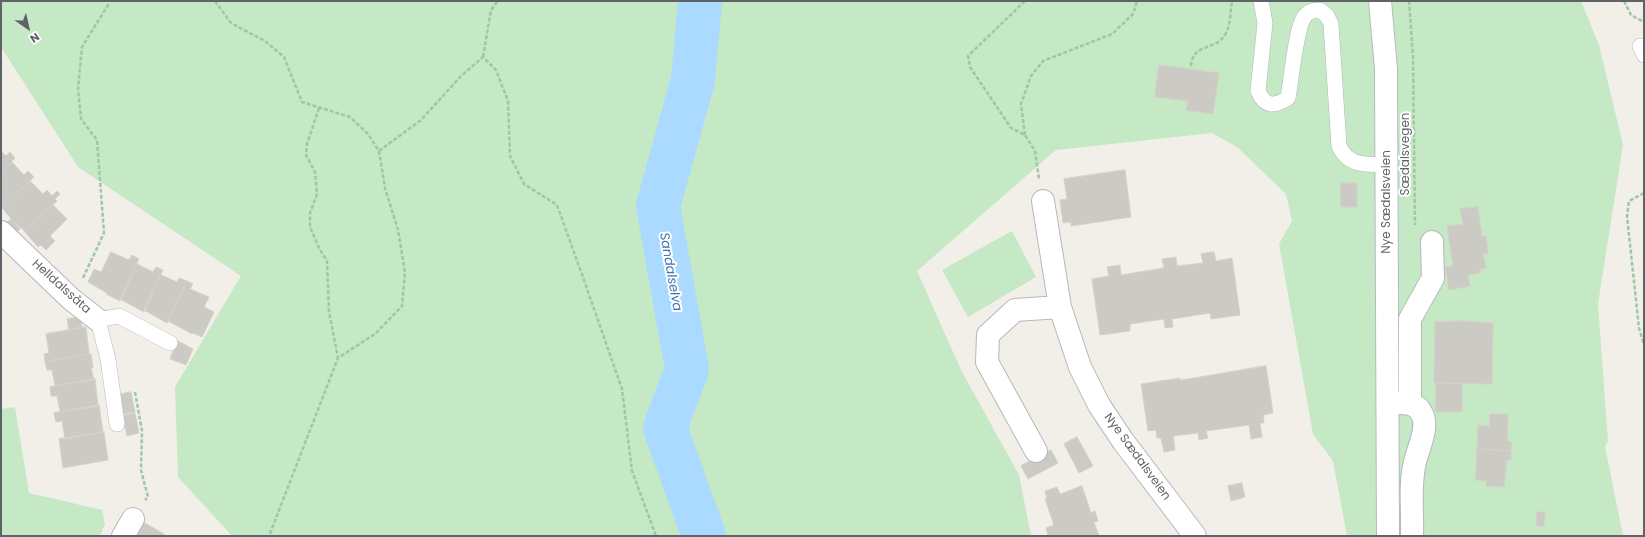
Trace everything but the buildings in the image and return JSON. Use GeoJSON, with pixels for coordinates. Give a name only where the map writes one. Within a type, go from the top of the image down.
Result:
{"type":"FeatureCollection","features":[{"type":"Feature","properties":{"kind":"street","name":"Nye Sædalsveien"},"geometry":{"type":"LineString","coordinates":[[1380,1],[1386,69],[1388,536]]}},
{"type":"Feature","properties":{"kind":"street","name":"Nye Sædalsveien"},"geometry":{"type":"LineString","coordinates":[[1043,201],[1060,307],[1080,367],[1099,405],[1123,441],[1194,536]]}},
{"type":"Feature","properties":{"kind":"street","name":"Helldalssåta"},"geometry":{"type":"LineString","coordinates":[[1,232],[71,299],[98,320]]}},
{"type":"Feature","properties":{"kind":"street"},"geometry":{"type":"LineString","coordinates":[[1410,403],[1410,318],[1433,278],[1423,235]]}},
{"type":"Feature","properties":{"kind":"street"},"geometry":{"type":"LineString","coordinates":[[1036,451],[987,362],[988,335],[1015,310],[1060,307]]}},
{"type":"Feature","properties":{"kind":"street"},"geometry":{"type":"LineString","coordinates":[[1388,402],[1410,403],[1418,407],[1423,415],[1424,426],[1414,463],[1412,536]]}},
{"type":"Feature","properties":{"kind":"lane"},"geometry":{"type":"LineString","coordinates":[[1261,1],[1265,23],[1258,91],[1262,100],[1271,104],[1280,104],[1288,98],[1300,30],[1304,17],[1312,10],[1320,10],[1327,16],[1331,24],[1339,146],[1349,160],[1370,164],[1387,165]]}},
{"type":"Feature","properties":{"kind":"lane","name":"Helldalssåta"},"geometry":{"type":"LineString","coordinates":[[98,320],[119,316],[170,343]]}},
{"type":"Feature","properties":{"kind":"lane"},"geometry":{"type":"LineString","coordinates":[[98,320],[108,359],[117,424]]}},
{"type":"Feature","properties":{"kind":"path"},"geometry":{"type":"LineString","coordinates":[[71,299],[94,258],[104,233],[97,140],[81,119],[78,89],[82,47],[108,5],[108,1]]}},
{"type":"Feature","properties":{"kind":"path"},"geometry":{"type":"LineString","coordinates":[[215,1],[231,23],[265,41],[284,57],[302,102],[350,118],[368,134],[379,152],[386,188],[398,230],[405,272],[402,306],[375,334],[338,358]]}},
{"type":"Feature","properties":{"kind":"path"},"geometry":{"type":"LineString","coordinates":[[379,152],[420,120],[461,76],[483,57],[491,10],[498,1]]}},
{"type":"Feature","properties":{"kind":"path"},"geometry":{"type":"LineString","coordinates":[[1025,1],[968,56],[970,66],[1012,128],[1025,135]]}},
{"type":"Feature","properties":{"kind":"path"},"geometry":{"type":"LineString","coordinates":[[1043,201],[1035,151],[1025,135],[1021,104],[1030,76],[1043,61],[1112,34],[1133,14],[1138,1]]}},
{"type":"Feature","properties":{"kind":"path"},"geometry":{"type":"LineString","coordinates":[[1191,66],[1192,57],[1196,52],[1214,44],[1226,34],[1232,1]]}},
{"type":"Feature","properties":{"kind":"path","name":"Sædalsvegen"},"geometry":{"type":"LineString","coordinates":[[1409,1],[1414,64],[1423,235]]}},
{"type":"Feature","properties":{"kind":"path"},"geometry":{"type":"LineString","coordinates":[[1624,1],[1631,15],[1644,22]]}},
{"type":"Feature","properties":{"kind":"path"},"geometry":{"type":"LineString","coordinates":[[483,57],[496,70],[508,101],[510,156],[524,184],[557,205],[622,389],[632,471],[656,536]]}},
{"type":"Feature","properties":{"kind":"path"},"geometry":{"type":"LineString","coordinates":[[269,536],[338,358],[329,312],[327,261],[319,248],[310,227],[310,213],[317,194],[315,172],[306,155],[307,144],[319,108]]}},
{"type":"Feature","properties":{"kind":"path"},"geometry":{"type":"LineString","coordinates":[[1644,193],[1629,201],[1627,216],[1640,328],[1644,345]]}},
{"type":"Feature","properties":{"kind":"path"},"geometry":{"type":"LineString","coordinates":[[128,527],[148,497],[141,470],[142,431],[134,389]]}},
{"type":"Feature","properties":{"kind":"green space"},"geometry":{"type":"Polygon","coordinates":[[[1,1],[1581,1],[1599,45],[1623,145],[1598,304],[1608,441],[1605,446],[1623,536],[1347,536],[1333,461],[1313,434],[1279,244],[1292,221],[1286,194],[1237,147],[1212,133],[1056,150],[917,271],[961,370],[1019,475],[1031,536],[232,536],[178,477],[175,387],[241,276],[78,167],[1,47],[1,1]]]}},
{"type":"Feature","properties":{"kind":"green space"},"geometry":{"type":"Polygon","coordinates":[[[1012,231],[1036,277],[968,317],[942,270],[1012,231]]]}},
{"type":"Feature","properties":{"kind":"green space"},"geometry":{"type":"Polygon","coordinates":[[[15,407],[29,493],[102,510],[105,524],[100,536],[1,536],[1,409],[15,407]]]}},
{"type":"Feature","properties":{"kind":"waterway","name":"Sandalselva"},"geometry":{"type":"LineString","coordinates":[[700,1],[693,80],[658,206],[687,369],[665,428],[704,536]]}}]}
